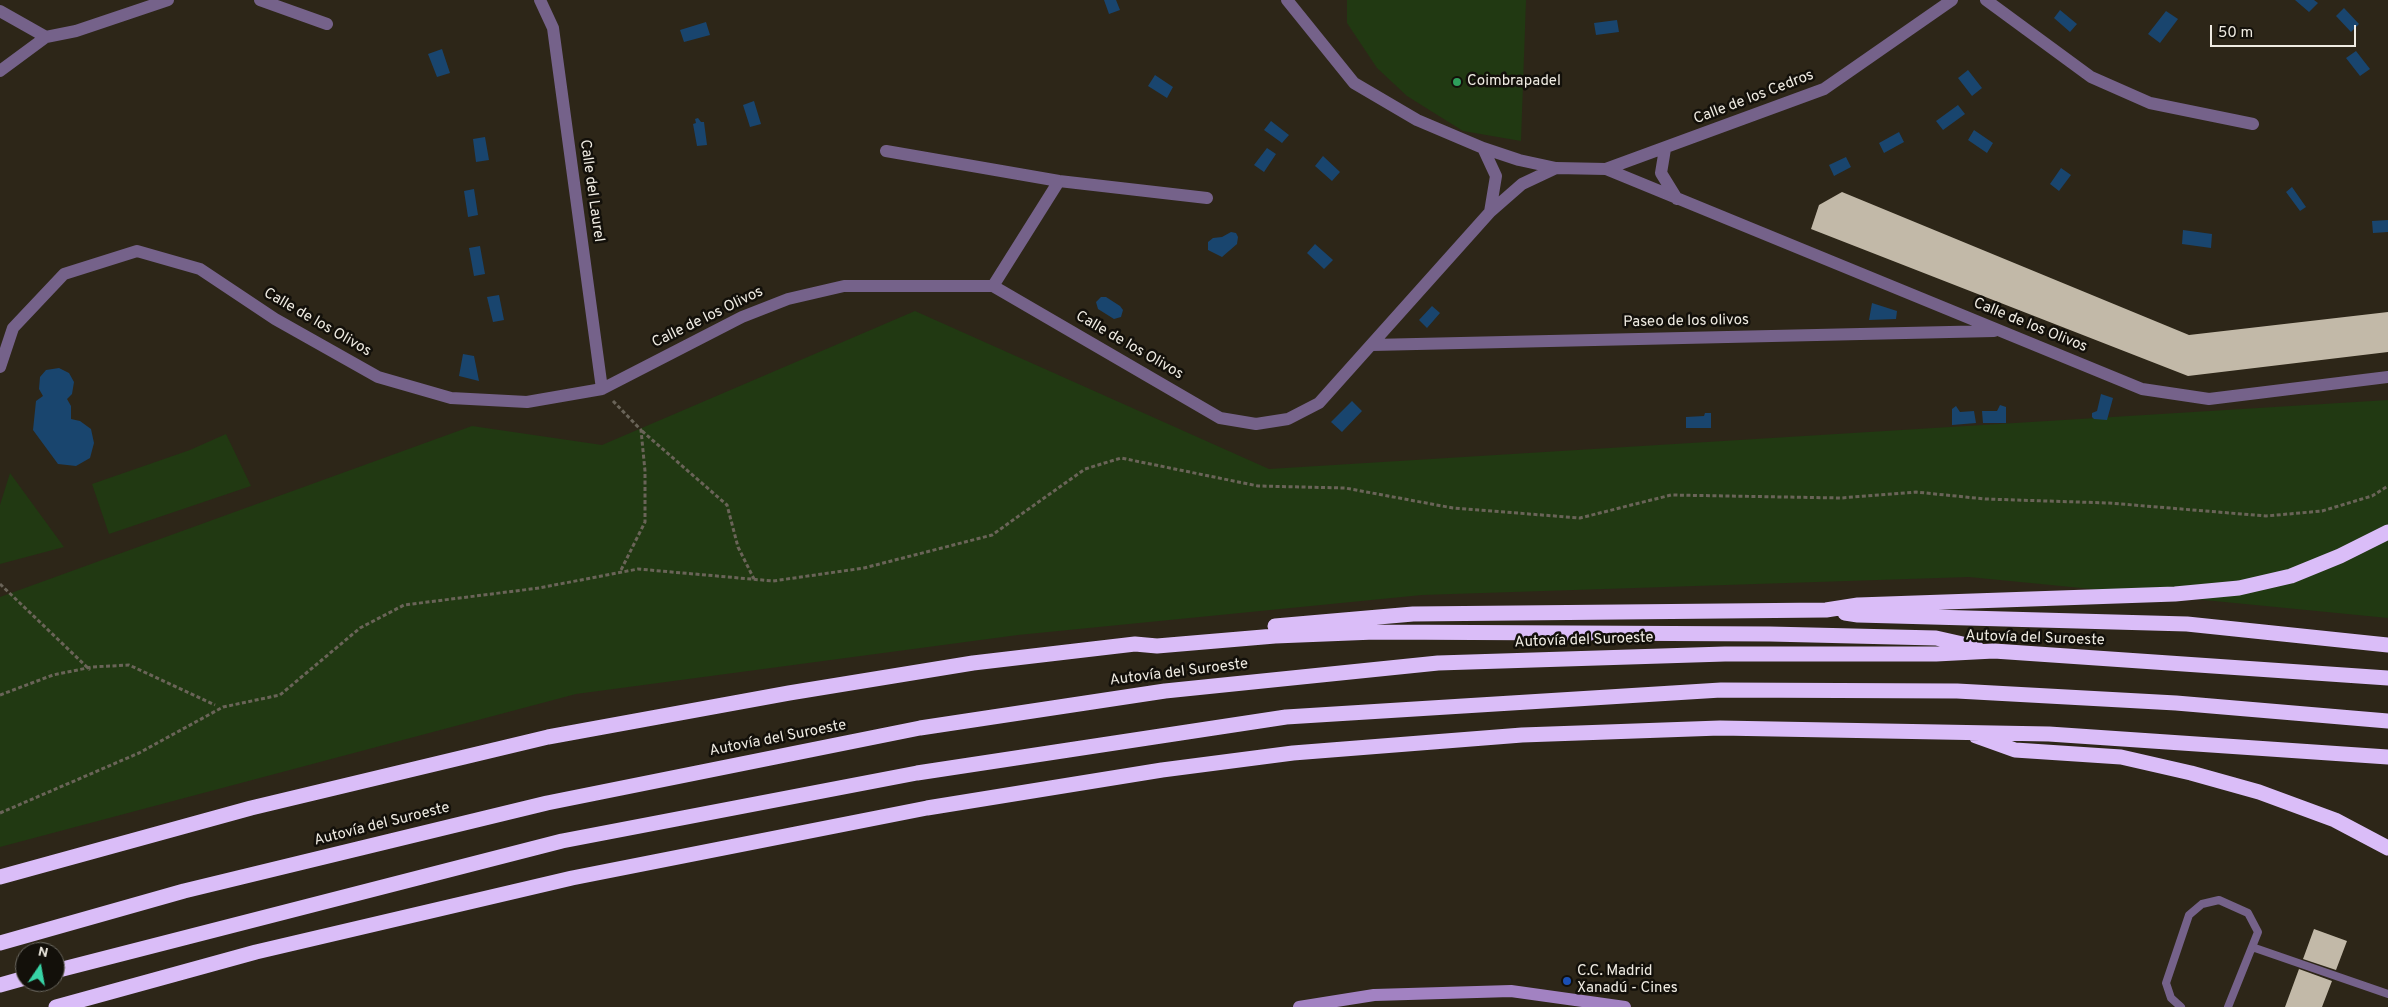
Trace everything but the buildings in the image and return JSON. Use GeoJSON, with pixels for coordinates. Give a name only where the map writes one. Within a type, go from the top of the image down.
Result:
{"type":"FeatureCollection","features":[{"type":"Feature","properties":{"kind":"highway"},"geometry":{"type":"LineString","coordinates":[[0,877],[251,808],[548,737],[789,693],[963,665],[1135,644],[1156,637],[1413,614],[1826,610],[1858,605],[2175,594],[2239,588],[2291,576],[2385,531]]}},
{"type":"Feature","properties":{"kind":"highway"},"geometry":{"type":"LineString","coordinates":[[1826,610],[1858,615],[2187,624],[2388,645]]}},
{"type":"Feature","properties":{"kind":"highway"},"geometry":{"type":"LineString","coordinates":[[1135,644],[1158,646],[1275,636],[1375,632],[1770,634],[1936,638],[1994,651]]}},
{"type":"Feature","properties":{"kind":"highway","name":"Autovía del Suroeste"},"geometry":{"type":"LineString","coordinates":[[0,943],[184,891],[547,803],[920,728],[1165,691],[1438,663],[1725,654],[1936,654],[1994,651],[2388,678]]}},
{"type":"Feature","properties":{"kind":"highway"},"geometry":{"type":"LineString","coordinates":[[65,968],[562,841],[917,773],[1286,717],[1721,690],[1947,691],[2176,703],[2388,721]]}},
{"type":"Feature","properties":{"kind":"highway"},"geometry":{"type":"LineString","coordinates":[[56,1007],[256,952],[572,878],[927,808],[1162,770],[1293,753],[1522,735],[1720,728],[2049,734],[2388,756]]}},
{"type":"Feature","properties":{"kind":"highway"},"geometry":{"type":"LineString","coordinates":[[1963,731],[2014,750],[2121,758],[2191,772],[2259,792],[2335,820],[2388,848]]}},
{"type":"Feature","properties":{"kind":"highway"},"geometry":{"type":"LineString","coordinates":[[0,985],[15,981]]}},
{"type":"Feature","properties":{"kind":"street"},"geometry":{"type":"LineString","coordinates":[[0,71],[46,37],[76,31],[168,0]]}},
{"type":"Feature","properties":{"kind":"street"},"geometry":{"type":"LineString","coordinates":[[260,0],[327,24]]}},
{"type":"Feature","properties":{"kind":"street","name":"Calle del Laurel"},"geometry":{"type":"LineString","coordinates":[[540,0],[553,28],[605,393]]}},
{"type":"Feature","properties":{"kind":"street"},"geometry":{"type":"LineString","coordinates":[[1287,0],[1354,84],[1417,120],[1483,148],[1519,160],[1556,168],[1606,169]]}},
{"type":"Feature","properties":{"kind":"street","name":"Calle de los Cedros"},"geometry":{"type":"LineString","coordinates":[[1606,169],[1665,149],[1824,89],[1952,0]]}},
{"type":"Feature","properties":{"kind":"street"},"geometry":{"type":"LineString","coordinates":[[1986,0],[2091,77],[2150,104],[2253,124]]}},
{"type":"Feature","properties":{"kind":"street"},"geometry":{"type":"LineString","coordinates":[[0,11],[46,37]]}},
{"type":"Feature","properties":{"kind":"street"},"geometry":{"type":"LineString","coordinates":[[1483,148],[1496,176],[1490,212]]}},
{"type":"Feature","properties":{"kind":"street"},"geometry":{"type":"LineString","coordinates":[[1665,149],[1662,173],[1677,198]]}},
{"type":"Feature","properties":{"kind":"street"},"geometry":{"type":"LineString","coordinates":[[886,151],[1059,181],[1207,198]]}},
{"type":"Feature","properties":{"kind":"street","name":"Calle de los Olivos"},"geometry":{"type":"LineString","coordinates":[[0,366],[13,328],[64,274],[137,251],[200,269],[275,319],[378,377],[451,398],[526,402],[605,393],[742,317],[788,299],[844,286],[994,286],[1220,418],[1256,424],[1288,419],[1319,402],[1490,212],[1522,184],[1556,168]]}},
{"type":"Feature","properties":{"kind":"street","name":"Calle de los Olivos"},"geometry":{"type":"LineString","coordinates":[[1606,169],[2142,389],[2209,399],[2388,377]]}},
{"type":"Feature","properties":{"kind":"street"},"geometry":{"type":"LineString","coordinates":[[994,286],[1059,181]]}},
{"type":"Feature","properties":{"kind":"street","name":"Paseo de los olivos"},"geometry":{"type":"LineString","coordinates":[[1372,344],[2000,331]]}},
{"type":"Feature","properties":{"kind":"street"},"geometry":{"type":"LineString","coordinates":[[1299,1007],[1374,995],[1511,991],[1625,1007]]}},
{"type":"Feature","properties":{"kind":"lane"},"geometry":{"type":"LineString","coordinates":[[2181,1007],[2171,998],[2166,983],[2189,915],[2202,904],[2219,900],[2248,913],[2258,932],[2228,1007]]}},
{"type":"Feature","properties":{"kind":"lane"},"geometry":{"type":"LineString","coordinates":[[2252,947],[2388,994]]}},
{"type":"Feature","properties":{"kind":"path"},"geometry":{"type":"LineString","coordinates":[[605,393],[641,430],[727,505],[738,547],[754,579]]}},
{"type":"Feature","properties":{"kind":"path"},"geometry":{"type":"LineString","coordinates":[[620,572],[645,522],[645,471],[641,430]]}},
{"type":"Feature","properties":{"kind":"path"},"geometry":{"type":"LineString","coordinates":[[0,813],[139,753],[223,707],[280,695],[360,628],[404,605],[539,588],[638,568],[773,581],[864,568],[992,535],[1086,469],[1122,458],[1258,486],[1345,488],[1453,508],[1580,518],[1671,495],[1841,498],[1916,492],[1985,499],[2109,503],[2266,516],[2322,511],[2372,496],[2388,486]]}},
{"type":"Feature","properties":{"kind":"path"},"geometry":{"type":"LineString","coordinates":[[0,584],[90,670]]}},
{"type":"Feature","properties":{"kind":"path"},"geometry":{"type":"LineString","coordinates":[[0,695],[53,675],[92,667],[129,665],[215,705]]}},
{"type":"Feature","properties":{"kind":"green space","name":"Coimbrapadel"},"geometry":{"type":"Polygon","coordinates":[[[1347,0],[1526,0],[1521,141],[1463,131],[1407,96],[1377,68],[1347,23],[1347,0]]]}},
{"type":"Feature","properties":{"kind":"green space"},"geometry":{"type":"Polygon","coordinates":[[[915,311],[1269,469],[2388,400],[2388,618],[1969,577],[1422,595],[1018,635],[576,694],[0,847],[0,597],[472,426],[602,445],[915,311]]]}},
{"type":"Feature","properties":{"kind":"green space"},"geometry":{"type":"Polygon","coordinates":[[[226,434],[251,486],[109,534],[92,484],[190,450],[226,434]]]}},
{"type":"Feature","properties":{"kind":"green space"},"geometry":{"type":"Polygon","coordinates":[[[10,473],[64,547],[0,564],[0,505],[10,473]]]}},
{"type":"Feature","properties":{"kind":"water"},"geometry":{"type":"Polygon","coordinates":[[[1104,0],[1116,0],[1120,10],[1109,14],[1104,0]]]}},
{"type":"Feature","properties":{"kind":"water"},"geometry":{"type":"Polygon","coordinates":[[[2295,0],[2314,0],[2318,3],[2309,12],[2295,0]]]}},
{"type":"Feature","properties":{"kind":"water"},"geometry":{"type":"Polygon","coordinates":[[[2344,8],[2359,24],[2351,32],[2336,16],[2344,8]]]}},
{"type":"Feature","properties":{"kind":"water"},"geometry":{"type":"Polygon","coordinates":[[[2060,10],[2077,24],[2070,32],[2054,18],[2060,10]]]}},
{"type":"Feature","properties":{"kind":"water"},"geometry":{"type":"Polygon","coordinates":[[[2166,11],[2178,19],[2160,43],[2148,34],[2166,11]]]}},
{"type":"Feature","properties":{"kind":"water"},"geometry":{"type":"Polygon","coordinates":[[[1617,20],[1619,32],[1596,35],[1594,23],[1617,20]]]}},
{"type":"Feature","properties":{"kind":"water"},"geometry":{"type":"Polygon","coordinates":[[[706,22],[710,35],[684,42],[680,30],[706,22]]]}},
{"type":"Feature","properties":{"kind":"water"},"geometry":{"type":"Polygon","coordinates":[[[442,49],[450,73],[437,77],[428,54],[442,49]]]}},
{"type":"Feature","properties":{"kind":"water"},"geometry":{"type":"Polygon","coordinates":[[[2356,51],[2370,69],[2360,76],[2346,58],[2356,51]]]}},
{"type":"Feature","properties":{"kind":"water"},"geometry":{"type":"Polygon","coordinates":[[[1968,70],[1982,88],[1972,96],[1958,78],[1968,70]]]}},
{"type":"Feature","properties":{"kind":"water"},"geometry":{"type":"Polygon","coordinates":[[[1155,75],[1173,87],[1167,98],[1148,86],[1155,75]]]}},
{"type":"Feature","properties":{"kind":"water"},"geometry":{"type":"Polygon","coordinates":[[[754,101],[761,124],[750,127],[743,105],[754,101]]]}},
{"type":"Feature","properties":{"kind":"water"},"geometry":{"type":"Polygon","coordinates":[[[1958,105],[1965,114],[1943,130],[1936,121],[1958,105]]]}},
{"type":"Feature","properties":{"kind":"water"},"geometry":{"type":"Polygon","coordinates":[[[698,118],[701,122],[704,122],[707,145],[697,146],[693,124],[696,123],[695,119],[698,118]]]}},
{"type":"Feature","properties":{"kind":"water"},"geometry":{"type":"Polygon","coordinates":[[[1271,121],[1289,135],[1282,143],[1264,130],[1271,121]]]}},
{"type":"Feature","properties":{"kind":"water"},"geometry":{"type":"Polygon","coordinates":[[[1974,130],[1993,143],[1987,153],[1968,140],[1974,130]]]}},
{"type":"Feature","properties":{"kind":"water"},"geometry":{"type":"Polygon","coordinates":[[[1899,132],[1904,142],[1884,153],[1879,143],[1899,132]]]}},
{"type":"Feature","properties":{"kind":"water"},"geometry":{"type":"Polygon","coordinates":[[[485,137],[489,160],[476,162],[473,139],[485,137]]]}},
{"type":"Feature","properties":{"kind":"water"},"geometry":{"type":"Polygon","coordinates":[[[1267,148],[1276,154],[1264,172],[1254,165],[1267,148]]]}},
{"type":"Feature","properties":{"kind":"water"},"geometry":{"type":"Polygon","coordinates":[[[1323,156],[1340,172],[1332,181],[1315,166],[1323,156]]]}},
{"type":"Feature","properties":{"kind":"water"},"geometry":{"type":"Polygon","coordinates":[[[1846,157],[1851,167],[1834,176],[1829,165],[1846,157]]]}},
{"type":"Feature","properties":{"kind":"water"},"geometry":{"type":"Polygon","coordinates":[[[2061,168],[2071,175],[2059,191],[2050,184],[2061,168]]]}},
{"type":"Feature","properties":{"kind":"water"},"geometry":{"type":"Polygon","coordinates":[[[2292,187],[2306,207],[2300,211],[2286,192],[2292,187]]]}},
{"type":"Feature","properties":{"kind":"water"},"geometry":{"type":"Polygon","coordinates":[[[474,189],[478,215],[468,217],[464,191],[474,189]]]}},
{"type":"Feature","properties":{"kind":"water"},"geometry":{"type":"Polygon","coordinates":[[[2388,220],[2388,232],[2373,233],[2372,221],[2388,220]]]}},
{"type":"Feature","properties":{"kind":"water"},"geometry":{"type":"Polygon","coordinates":[[[2183,230],[2212,234],[2211,248],[2182,244],[2183,230]]]}},
{"type":"Feature","properties":{"kind":"water"},"geometry":{"type":"Polygon","coordinates":[[[1231,232],[1236,233],[1238,237],[1237,244],[1222,257],[1208,250],[1208,242],[1213,238],[1222,237],[1231,232]]]}},
{"type":"Feature","properties":{"kind":"water"},"geometry":{"type":"Polygon","coordinates":[[[1315,244],[1333,260],[1324,269],[1307,253],[1315,244]]]}},
{"type":"Feature","properties":{"kind":"water"},"geometry":{"type":"Polygon","coordinates":[[[480,246],[485,274],[474,276],[469,248],[480,246]]]}},
{"type":"Feature","properties":{"kind":"water"},"geometry":{"type":"Polygon","coordinates":[[[499,295],[504,320],[493,322],[487,297],[499,295]]]}},
{"type":"Feature","properties":{"kind":"water"},"geometry":{"type":"Polygon","coordinates":[[[1101,297],[1106,297],[1120,306],[1123,310],[1121,317],[1114,319],[1098,309],[1096,302],[1101,297]]]}},
{"type":"Feature","properties":{"kind":"water"},"geometry":{"type":"Polygon","coordinates":[[[1872,303],[1897,311],[1896,319],[1869,320],[1872,303]]]}},
{"type":"Feature","properties":{"kind":"water"},"geometry":{"type":"Polygon","coordinates":[[[1432,306],[1440,313],[1427,328],[1419,320],[1432,306]]]}},
{"type":"Feature","properties":{"kind":"water"},"geometry":{"type":"Polygon","coordinates":[[[463,354],[474,356],[479,381],[459,376],[463,354]]]}},
{"type":"Feature","properties":{"kind":"water"},"geometry":{"type":"Polygon","coordinates":[[[59,368],[69,373],[74,382],[72,394],[67,399],[71,406],[71,419],[80,421],[91,429],[94,443],[90,458],[76,466],[58,464],[33,430],[36,401],[43,396],[39,389],[40,377],[46,370],[59,368]]]}},
{"type":"Feature","properties":{"kind":"water"},"geometry":{"type":"Polygon","coordinates":[[[2101,394],[2113,398],[2107,420],[2094,419],[2092,417],[2092,413],[2097,411],[2101,394]]]}},
{"type":"Feature","properties":{"kind":"water"},"geometry":{"type":"Polygon","coordinates":[[[1352,401],[1362,411],[1342,432],[1331,422],[1352,401]]]}},
{"type":"Feature","properties":{"kind":"water"},"geometry":{"type":"Polygon","coordinates":[[[2000,405],[2006,407],[2006,423],[1983,423],[1982,411],[1997,411],[2000,405]]]}},
{"type":"Feature","properties":{"kind":"water"},"geometry":{"type":"Polygon","coordinates":[[[1956,406],[1960,412],[1974,411],[1976,423],[1952,425],[1952,409],[1956,406]]]}},
{"type":"Feature","properties":{"kind":"water"},"geometry":{"type":"Polygon","coordinates":[[[1705,413],[1711,413],[1711,428],[1686,428],[1686,417],[1704,416],[1705,413]]]}},
{"type":"Feature","properties":{"kind":"place","name":"Coimbrapadel"},"geometry":{"type":"Point","coordinates":[1457,82]}},
{"type":"Feature","properties":{"kind":"place","name":"C.C. Madrid Xanadú - Cines"},"geometry":{"type":"Point","coordinates":[1567,981]}}]}
